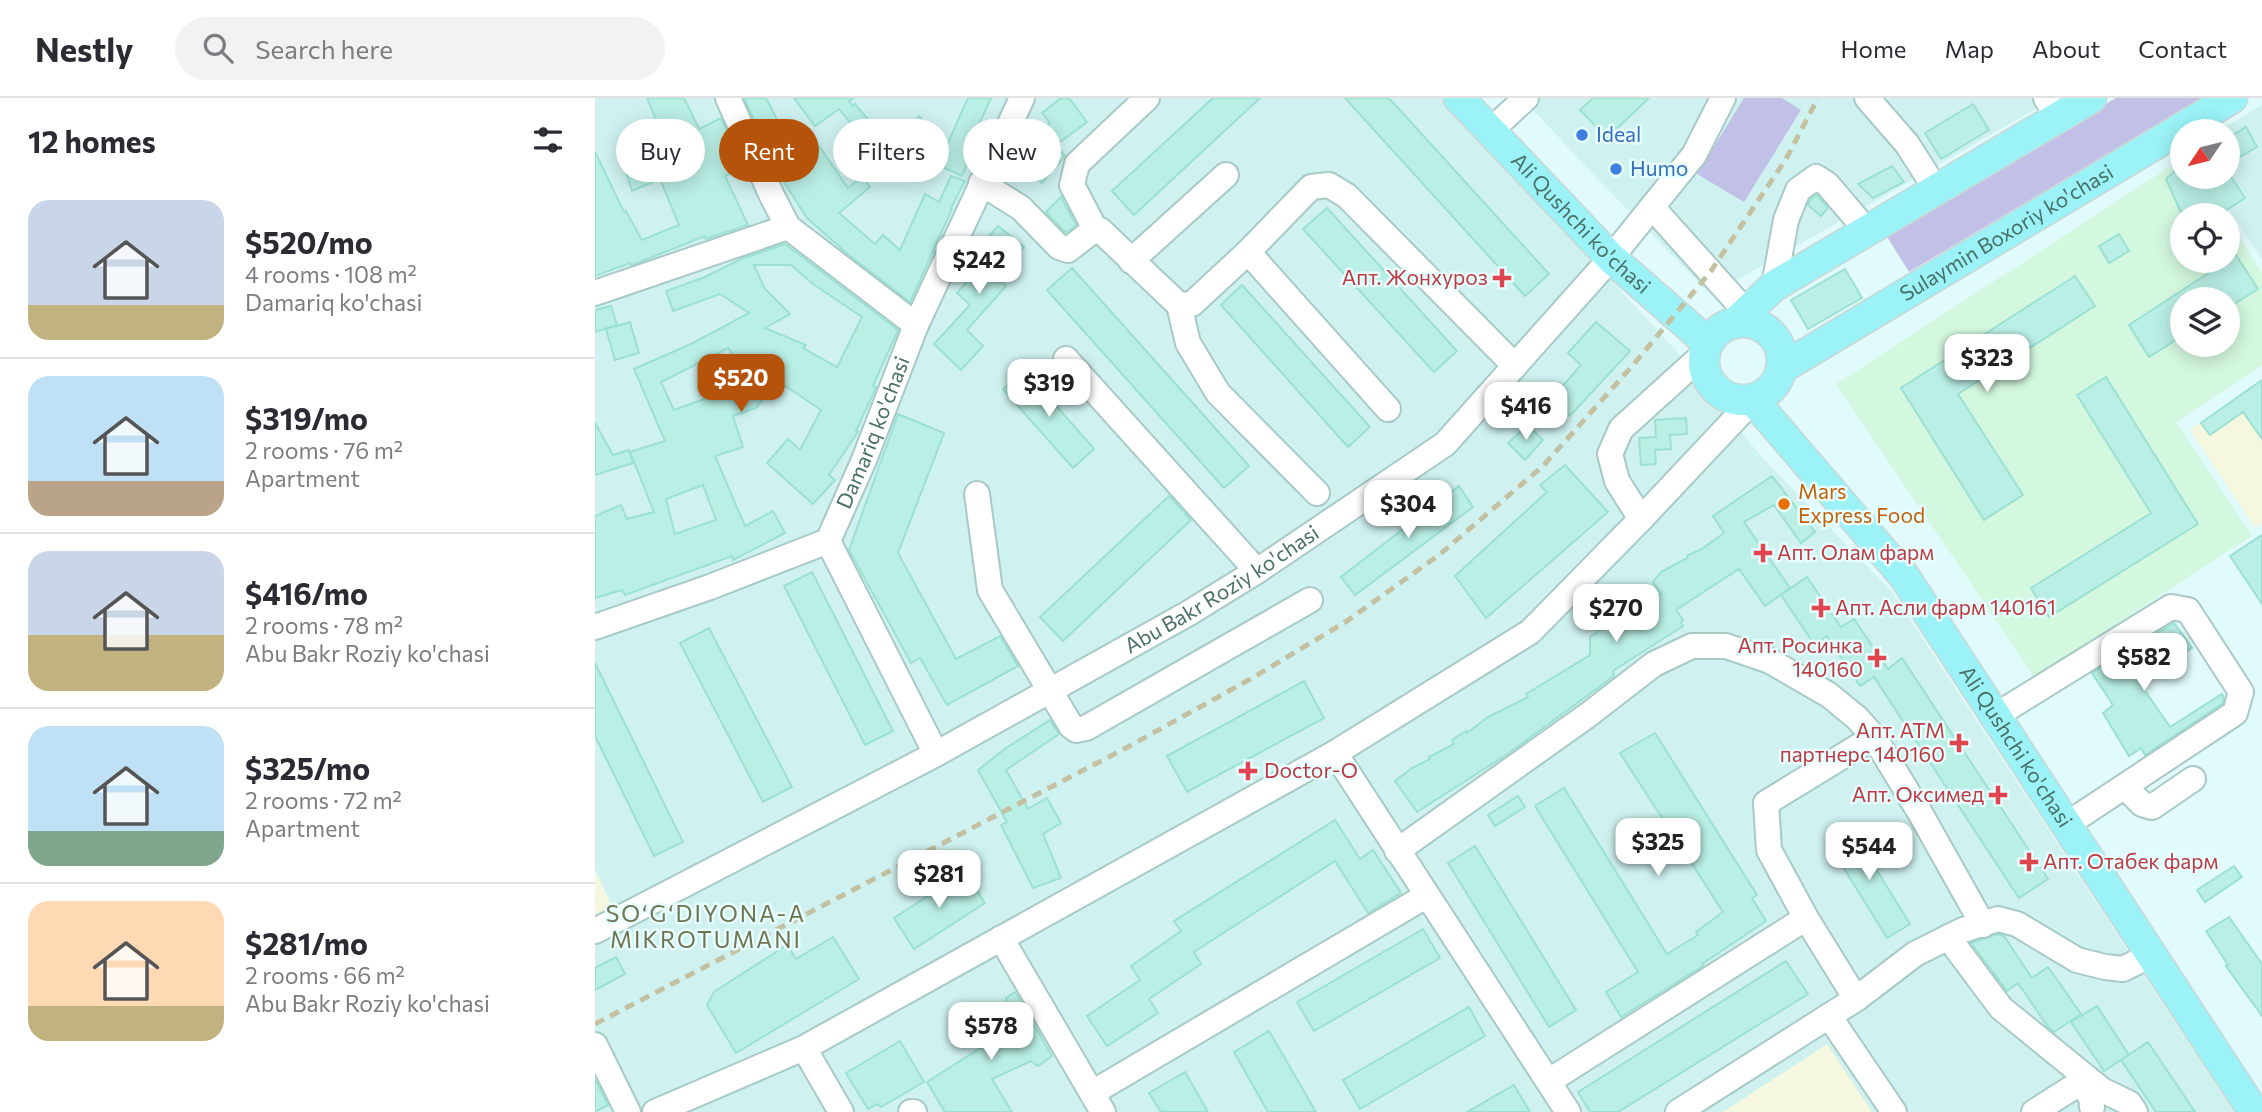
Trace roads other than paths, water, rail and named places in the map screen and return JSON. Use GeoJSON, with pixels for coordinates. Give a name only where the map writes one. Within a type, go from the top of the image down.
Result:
{"type":"FeatureCollection","features":[{"type":"Feature","properties":{"kind":"main road","name":"Ali Qushchi ko'chasi"},"geometry":{"type":"LineString","coordinates":[[1459,98],[1611,258],[1706,348]]}},
{"type":"Feature","properties":{"kind":"main road"},"geometry":{"type":"LineString","coordinates":[[1741,318],[1771,333],[1782,355],[1782,368],[1772,388],[1753,400],[1739,401],[1716,390],[1708,379],[1704,367],[1706,348],[1715,334],[1741,318],[1774,286],[1937,191],[2052,108],[2091,98]]}},
{"type":"Feature","properties":{"kind":"main road","name":"Sulaymin Boxoriy ko'chasi"},"geometry":{"type":"LineString","coordinates":[[1782,368],[2232,98]]}},
{"type":"Feature","properties":{"kind":"main road"},"geometry":{"type":"LineString","coordinates":[[1774,286],[1769,315],[1775,328],[1782,338],[1812,349]]}},
{"type":"Feature","properties":{"kind":"main road","name":"Ali Qushchi ko'chasi"},"geometry":{"type":"LineString","coordinates":[[1753,400],[1904,576],[2254,1112]]}},
{"type":"Feature","properties":{"kind":"street"},"geometry":{"type":"LineString","coordinates":[[728,98],[788,227],[916,325]]}},
{"type":"Feature","properties":{"kind":"street","name":"Damariq ko'chasi"},"geometry":{"type":"LineString","coordinates":[[828,541],[864,460],[916,325],[1022,98]]}},
{"type":"Feature","properties":{"kind":"street"},"geometry":{"type":"LineString","coordinates":[[1146,98],[1077,164],[1072,185],[1095,229],[1100,230],[1179,305],[1188,342],[1218,393],[1317,493]]}},
{"type":"Feature","properties":{"kind":"street"},"geometry":{"type":"LineString","coordinates":[[1489,132],[1526,98]]}},
{"type":"Feature","properties":{"kind":"street","name":"Abu Bakr Roziy ko'chasi"},"geometry":{"type":"LineString","coordinates":[[595,930],[936,754],[1050,691],[1257,572],[1445,444],[1611,258],[1652,207],[1693,155],[1723,98]]}},
{"type":"Feature","properties":{"kind":"street"},"geometry":{"type":"LineString","coordinates":[[1867,98],[1907,145],[1937,191]]}},
{"type":"Feature","properties":{"kind":"street"},"geometry":{"type":"LineString","coordinates":[[1131,261],[1226,175]]}},
{"type":"Feature","properties":{"kind":"street"},"geometry":{"type":"LineString","coordinates":[[1774,286],[1786,220],[1798,190],[1816,177],[1827,184],[1868,233]]}},
{"type":"Feature","properties":{"kind":"street"},"geometry":{"type":"LineString","coordinates":[[981,183],[1021,208],[1059,247],[1068,250],[1095,229]]}},
{"type":"Feature","properties":{"kind":"street"},"geometry":{"type":"LineString","coordinates":[[1179,305],[1192,304],[1248,252],[1311,187],[1329,185],[1347,196],[1515,366]]}},
{"type":"Feature","properties":{"kind":"street"},"geometry":{"type":"LineString","coordinates":[[1652,207],[1741,318]]}},
{"type":"Feature","properties":{"kind":"street"},"geometry":{"type":"LineString","coordinates":[[595,293],[788,227]]}},
{"type":"Feature","properties":{"kind":"street"},"geometry":{"type":"LineString","coordinates":[[1248,252],[1388,409]]}},
{"type":"Feature","properties":{"kind":"street"},"geometry":{"type":"LineString","coordinates":[[1641,519],[1617,481],[1610,454],[1621,429],[1706,348]]}},
{"type":"Feature","properties":{"kind":"street"},"geometry":{"type":"LineString","coordinates":[[1066,359],[1257,572]]}},
{"type":"Feature","properties":{"kind":"street"},"geometry":{"type":"LineString","coordinates":[[655,1112],[804,1048],[1335,753],[1529,632],[1753,400]]}},
{"type":"Feature","properties":{"kind":"street"},"geometry":{"type":"LineString","coordinates":[[977,494],[990,590],[1071,726],[1076,730],[1086,728],[1310,600]]}},
{"type":"Feature","properties":{"kind":"street"},"geometry":{"type":"LineString","coordinates":[[595,627],[711,587],[828,541],[936,754]]}},
{"type":"Feature","properties":{"kind":"street"},"geometry":{"type":"LineString","coordinates":[[1995,716],[2171,607],[2188,610],[2241,692],[2235,713],[2066,825]]}},
{"type":"Feature","properties":{"kind":"street"},"geometry":{"type":"LineString","coordinates":[[1397,851],[1588,715],[1654,664],[1692,646],[1726,646],[1770,661],[1829,695],[1857,718],[1874,737],[1983,925]]}},
{"type":"Feature","properties":{"kind":"street"},"geometry":{"type":"LineString","coordinates":[[1856,999],[1806,918],[1769,850],[1766,803],[1874,737]]}},
{"type":"Feature","properties":{"kind":"street"},"geometry":{"type":"LineString","coordinates":[[1335,753],[1567,1112]]}},
{"type":"Feature","properties":{"kind":"street"},"geometry":{"type":"LineString","coordinates":[[2125,787],[2142,804],[2152,807],[2193,779]]}},
{"type":"Feature","properties":{"kind":"street"},"geometry":{"type":"LineString","coordinates":[[1002,938],[1098,1102],[1426,896]]}},
{"type":"Feature","properties":{"kind":"street"},"geometry":{"type":"LineString","coordinates":[[1549,1081],[1806,918]]}},
{"type":"Feature","properties":{"kind":"street"},"geometry":{"type":"LineString","coordinates":[[1678,1112],[1856,999],[1916,954],[1963,930],[1998,919],[2017,924],[2077,960],[2105,967],[2123,969],[2151,955]]}},
{"type":"Feature","properties":{"kind":"street"},"geometry":{"type":"LineString","coordinates":[[1948,937],[2001,1008],[2077,1094]]}},
{"type":"Feature","properties":{"kind":"street"},"geometry":{"type":"LineString","coordinates":[[1829,1016],[1894,1112]]}},
{"type":"Feature","properties":{"kind":"street"},"geometry":{"type":"LineString","coordinates":[[595,1045],[628,1112]]}},
{"type":"Feature","properties":{"kind":"street"},"geometry":{"type":"LineString","coordinates":[[804,1048],[841,1112]]}},
{"type":"Feature","properties":{"kind":"street"},"geometry":{"type":"LineString","coordinates":[[2034,1112],[2077,1094],[2102,1090],[2129,1103],[2135,1112]]}},
{"type":"Feature","properties":{"kind":"railway"},"geometry":{"type":"LineString","coordinates":[[595,1024],[1126,748],[1254,677],[1347,621],[1439,555],[1543,466],[1634,364],[1711,271],[1786,159],[1818,98]]}},
{"type":"Feature","properties":{"kind":"place","name":"Ideal"},"geometry":{"type":"Point","coordinates":[1582,135]}},
{"type":"Feature","properties":{"kind":"place","name":"Humo"},"geometry":{"type":"Point","coordinates":[1616,169]}},
{"type":"Feature","properties":{"kind":"place","name":"Апт. Жонхуроз"},"geometry":{"type":"Point","coordinates":[1502,278]}},
{"type":"Feature","properties":{"kind":"place","name":"Mars Express Food"},"geometry":{"type":"Point","coordinates":[1784,504]}},
{"type":"Feature","properties":{"kind":"place","name":"Апт. Олам фарм"},"geometry":{"type":"Point","coordinates":[1763,553]}},
{"type":"Feature","properties":{"kind":"place","name":"Апт. Асли фарм 140161"},"geometry":{"type":"Point","coordinates":[1821,608]}},
{"type":"Feature","properties":{"kind":"place","name":"Апт. Росинка 140160"},"geometry":{"type":"Point","coordinates":[1877,658]}},
{"type":"Feature","properties":{"kind":"place","name":"Апт. АТМ партнерс 140160"},"geometry":{"type":"Point","coordinates":[1959,743]}},
{"type":"Feature","properties":{"kind":"place","name":"Doctor-O"},"geometry":{"type":"Point","coordinates":[1248,771]}},
{"type":"Feature","properties":{"kind":"place","name":"Апт. Оксимед"},"geometry":{"type":"Point","coordinates":[1998,795]}},
{"type":"Feature","properties":{"kind":"place","name":"Апт. Отабек фарм"},"geometry":{"type":"Point","coordinates":[2029,862]}},
{"type":"Feature","properties":{"kind":"district","name":"SO‘G‘DIYONA-А MIKROTUMANI"},"geometry":{"type":"Point","coordinates":[706,927]}}]}
